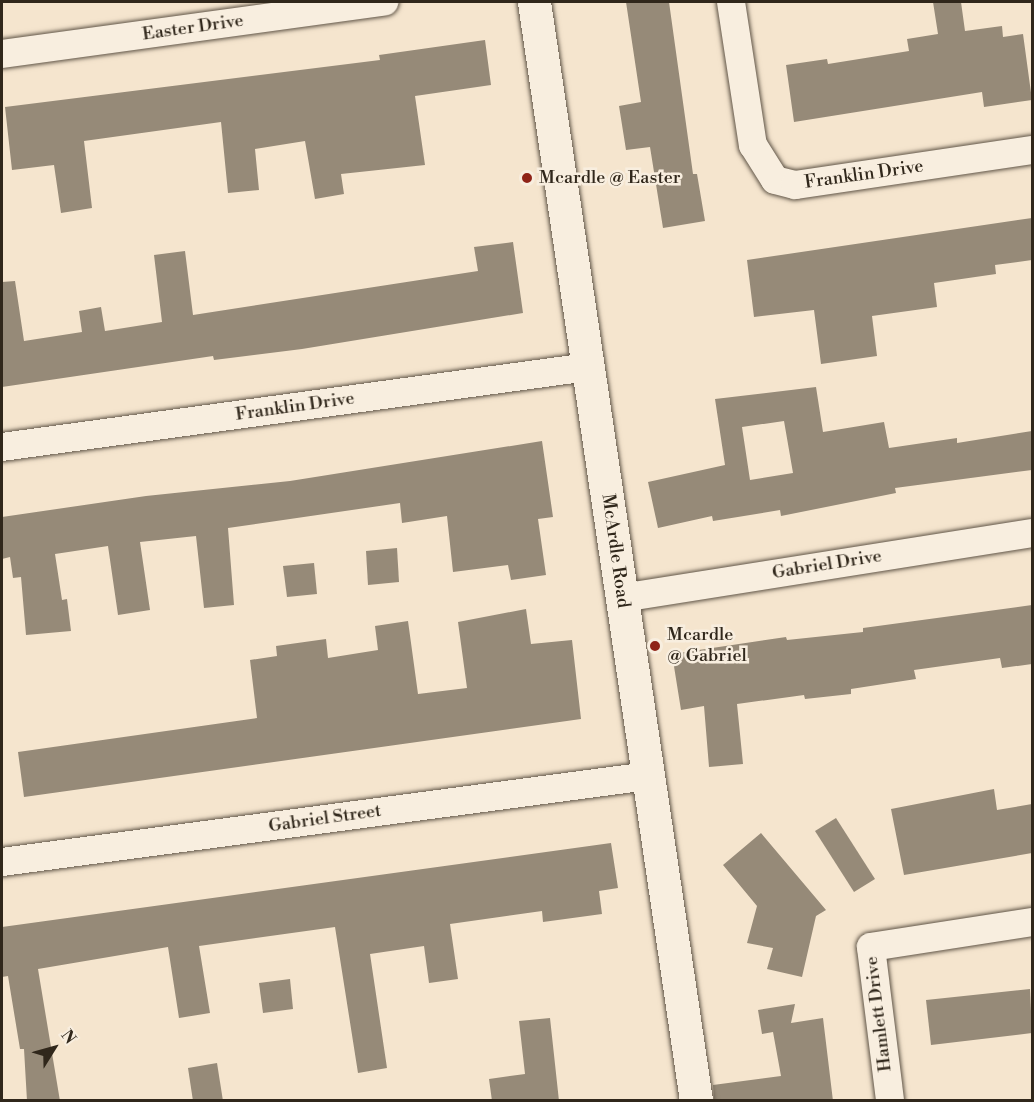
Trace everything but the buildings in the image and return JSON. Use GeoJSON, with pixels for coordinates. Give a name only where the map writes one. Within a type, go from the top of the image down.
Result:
{"type":"FeatureCollection","features":[{"type":"Feature","properties":{"kind":"main road","name":"McArdle Road"},"geometry":{"type":"LineString","coordinates":[[534,2],[696,1101]]}},
{"type":"Feature","properties":{"kind":"street","name":"Easter Drive"},"geometry":{"type":"LineString","coordinates":[[2,54],[384,2]]}},
{"type":"Feature","properties":{"kind":"street","name":"Franklin Drive"},"geometry":{"type":"LineString","coordinates":[[731,2],[753,145],[775,180],[795,185],[1032,150]]}},
{"type":"Feature","properties":{"kind":"street","name":"Franklin Drive"},"geometry":{"type":"LineString","coordinates":[[2,447],[588,367]]}},
{"type":"Feature","properties":{"kind":"street","name":"Gabriel Drive"},"geometry":{"type":"LineString","coordinates":[[622,598],[1032,533]]}},
{"type":"Feature","properties":{"kind":"street","name":"Gabriel Street"},"geometry":{"type":"LineString","coordinates":[[2,862],[648,776]]}},
{"type":"Feature","properties":{"kind":"street","name":"Hamlett Drive"},"geometry":{"type":"LineString","coordinates":[[890,1101],[871,947],[1032,922]]}},
{"type":"Feature","properties":{"kind":"place","name":"Mcardle @ Easter"},"geometry":{"type":"Point","coordinates":[527,178]}},
{"type":"Feature","properties":{"kind":"place","name":"Mcardle @ Gabriel"},"geometry":{"type":"Point","coordinates":[655,646]}}]}
